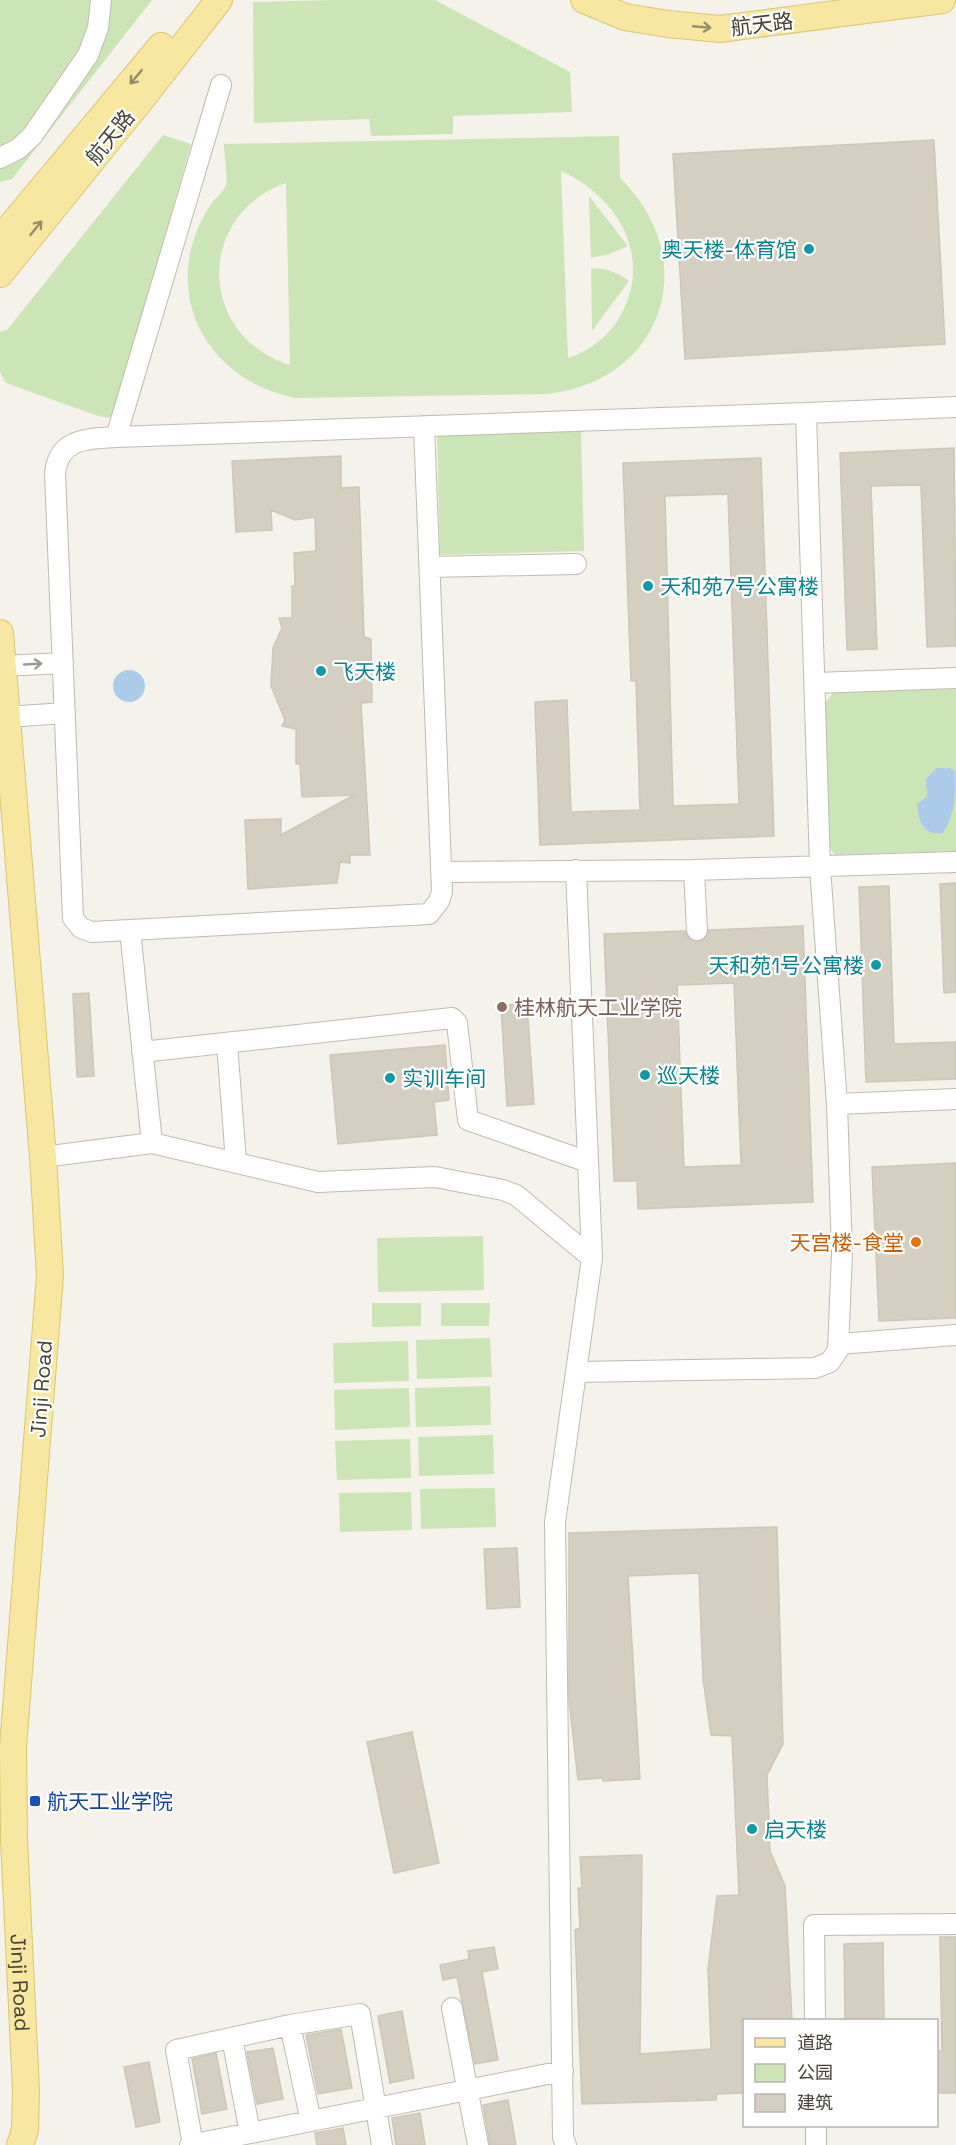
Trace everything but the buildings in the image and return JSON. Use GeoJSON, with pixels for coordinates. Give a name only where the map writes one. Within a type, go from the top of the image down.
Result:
{"type":"FeatureCollection","features":[{"type":"Feature","properties":{"kind":"main road"},"geometry":{"type":"LineString","coordinates":[[0,239],[200,0]]}},
{"type":"Feature","properties":{"kind":"main road","name":"航天路"},"geometry":{"type":"LineString","coordinates":[[0,274],[219,0]]}},
{"type":"Feature","properties":{"kind":"main road","name":"航天路"},"geometry":{"type":"LineString","coordinates":[[584,0],[625,17],[720,29],[942,0]]}},
{"type":"Feature","properties":{"kind":"main road"},"geometry":{"type":"LineString","coordinates":[[628,0],[689,9],[733,12],[776,9],[825,0]]}},
{"type":"Feature","properties":{"kind":"main road","name":"Jinji Road"},"geometry":{"type":"LineString","coordinates":[[0,633],[43,1157],[50,1275],[7,1839],[26,2091],[25,2130],[20,2145]]}},
{"type":"Feature","properties":{"kind":"lane"},"geometry":{"type":"LineString","coordinates":[[0,158],[18,149],[32,136],[88,56],[98,28],[101,0]]}},
{"type":"Feature","properties":{"kind":"lane"},"geometry":{"type":"LineString","coordinates":[[116,437],[221,85]]}},
{"type":"Feature","properties":{"kind":"lane"},"geometry":{"type":"LineString","coordinates":[[424,426],[442,872],[442,892],[439,902],[429,914],[86,931],[73,918],[65,713],[70,688],[63,663],[56,467],[64,451],[76,441],[116,437],[424,426],[806,413],[956,407]]}},
{"type":"Feature","properties":{"kind":"lane"},"geometry":{"type":"LineString","coordinates":[[576,1372],[815,1368],[830,1362],[838,1350],[842,1253],[837,1104],[820,867],[806,413]]}},
{"type":"Feature","properties":{"kind":"lane"},"geometry":{"type":"LineString","coordinates":[[430,567],[576,564]]}},
{"type":"Feature","properties":{"kind":"lane"},"geometry":{"type":"LineString","coordinates":[[3,666],[63,663]]}},
{"type":"Feature","properties":{"kind":"lane"},"geometry":{"type":"LineString","coordinates":[[815,683],[956,678]]}},
{"type":"Feature","properties":{"kind":"lane"},"geometry":{"type":"LineString","coordinates":[[6,717],[65,713]]}},
{"type":"Feature","properties":{"kind":"lane"},"geometry":{"type":"LineString","coordinates":[[442,872],[694,870],[956,862]]}},
{"type":"Feature","properties":{"kind":"lane"},"geometry":{"type":"LineString","coordinates":[[566,2145],[563,2137],[555,1522],[592,1258],[576,870]]}},
{"type":"Feature","properties":{"kind":"lane"},"geometry":{"type":"LineString","coordinates":[[694,870],[697,930]]}},
{"type":"Feature","properties":{"kind":"lane"},"geometry":{"type":"LineString","coordinates":[[130,930],[152,1143]]}},
{"type":"Feature","properties":{"kind":"lane"},"geometry":{"type":"LineString","coordinates":[[142,1052],[452,1018],[457,1023],[468,1120],[588,1162]]}},
{"type":"Feature","properties":{"kind":"lane"},"geometry":{"type":"LineString","coordinates":[[227,1043],[236,1162]]}},
{"type":"Feature","properties":{"kind":"lane"},"geometry":{"type":"LineString","coordinates":[[837,1104],[956,1100]]}},
{"type":"Feature","properties":{"kind":"lane"},"geometry":{"type":"LineString","coordinates":[[43,1157],[152,1143],[318,1182],[435,1177],[503,1190],[516,1195],[592,1258]]}},
{"type":"Feature","properties":{"kind":"lane"},"geometry":{"type":"LineString","coordinates":[[839,1344],[956,1335]]}},
{"type":"Feature","properties":{"kind":"lane"},"geometry":{"type":"LineString","coordinates":[[815,2019],[814,1925],[956,1924]]}},
{"type":"Feature","properties":{"kind":"lane"},"geometry":{"type":"LineString","coordinates":[[452,2008],[478,2145]]}},
{"type":"Feature","properties":{"kind":"lane"},"geometry":{"type":"LineString","coordinates":[[382,2145],[376,2108],[360,2014],[290,2025],[176,2050],[192,2145],[250,2133],[376,2108],[468,2090],[563,2071]]}},
{"type":"Feature","properties":{"kind":"lane"},"geometry":{"type":"LineString","coordinates":[[290,2025],[311,2121]]}},
{"type":"Feature","properties":{"kind":"lane"},"geometry":{"type":"LineString","coordinates":[[232,2038],[250,2133]]}},
{"type":"Feature","properties":{"kind":"lane"},"geometry":{"type":"LineString","coordinates":[[816,2127],[816,2145]]}},
{"type":"Feature","properties":{"kind":"green space"},"geometry":{"type":"Polygon","coordinates":[[[0,0],[152,0],[12,179],[0,182],[0,0]]]}},
{"type":"Feature","properties":{"kind":"green space"},"geometry":{"type":"Polygon","coordinates":[[[435,0],[570,72],[572,112],[453,116],[453,134],[371,136],[369,119],[254,123],[253,2],[435,0]]]}},
{"type":"Feature","properties":{"kind":"green space"},"geometry":{"type":"Polygon","coordinates":[[[163,135],[191,144],[115,412],[109,418],[98,416],[6,383],[0,372],[0,332],[7,330],[163,135]]]}},
{"type":"Feature","properties":{"kind":"green space"},"geometry":{"type":"Polygon","coordinates":[[[619,136],[620,178],[646,210],[660,245],[664,279],[658,313],[643,342],[618,367],[586,385],[545,394],[295,398],[270,391],[247,379],[227,364],[210,346],[198,325],[190,302],[188,276],[191,249],[205,214],[226,185],[224,144],[619,136]],[[561,171],[568,358],[595,344],[616,323],[628,300],[633,278],[632,256],[626,235],[615,215],[601,198],[582,183],[561,171]],[[286,184],[256,199],[235,222],[223,248],[219,276],[224,304],[238,329],[260,350],[290,365],[286,184]]]}},
{"type":"Feature","properties":{"kind":"green space"},"geometry":{"type":"Polygon","coordinates":[[[589,196],[628,246],[591,258],[589,196]]]}},
{"type":"Feature","properties":{"kind":"green space"},"geometry":{"type":"Polygon","coordinates":[[[591,269],[611,271],[629,281],[592,331],[591,269]]]}},
{"type":"Feature","properties":{"kind":"green space"},"geometry":{"type":"Polygon","coordinates":[[[581,428],[584,551],[440,555],[437,431],[581,428]]]}},
{"type":"Feature","properties":{"kind":"green space"},"geometry":{"type":"Polygon","coordinates":[[[956,689],[956,851],[835,855],[828,845],[822,706],[834,692],[956,689]]]}},
{"type":"Feature","properties":{"kind":"green space"},"geometry":{"type":"Polygon","coordinates":[[[483,1236],[484,1290],[378,1292],[377,1238],[483,1236]]]}},
{"type":"Feature","properties":{"kind":"green space"},"geometry":{"type":"Polygon","coordinates":[[[372,1303],[421,1303],[421,1326],[372,1327],[372,1303]]]}},
{"type":"Feature","properties":{"kind":"green space"},"geometry":{"type":"Polygon","coordinates":[[[441,1303],[490,1303],[489,1326],[441,1326],[441,1303]]]}},
{"type":"Feature","properties":{"kind":"green space"},"geometry":{"type":"Polygon","coordinates":[[[490,1338],[492,1377],[417,1379],[416,1340],[490,1338]]]}},
{"type":"Feature","properties":{"kind":"green space"},"geometry":{"type":"Polygon","coordinates":[[[408,1341],[409,1381],[334,1383],[333,1343],[408,1341]]]}},
{"type":"Feature","properties":{"kind":"green space"},"geometry":{"type":"Polygon","coordinates":[[[490,1386],[491,1425],[416,1427],[415,1388],[490,1386]]]}},
{"type":"Feature","properties":{"kind":"green space"},"geometry":{"type":"Polygon","coordinates":[[[409,1388],[410,1427],[335,1430],[334,1390],[409,1388]]]}},
{"type":"Feature","properties":{"kind":"green space"},"geometry":{"type":"Polygon","coordinates":[[[493,1435],[494,1474],[419,1476],[418,1437],[493,1435]]]}},
{"type":"Feature","properties":{"kind":"green space"},"geometry":{"type":"Polygon","coordinates":[[[410,1439],[411,1478],[337,1480],[335,1441],[410,1439]]]}},
{"type":"Feature","properties":{"kind":"green space"},"geometry":{"type":"Polygon","coordinates":[[[495,1488],[496,1527],[421,1529],[420,1489],[495,1488]]]}},
{"type":"Feature","properties":{"kind":"green space"},"geometry":{"type":"Polygon","coordinates":[[[411,1492],[412,1530],[340,1532],[339,1493],[411,1492]]]}},
{"type":"Feature","properties":{"kind":"water"},"geometry":{"type":"Polygon","coordinates":[[[129,670],[140,675],[145,686],[140,697],[129,702],[118,697],[113,686],[118,675],[129,670]]]}},
{"type":"Feature","properties":{"kind":"water"},"geometry":{"type":"Polygon","coordinates":[[[937,768],[950,768],[955,772],[954,804],[943,833],[930,832],[922,826],[917,803],[927,795],[926,779],[937,768]]]}},
{"type":"Feature","properties":{"kind":"place","name":"奥天楼-体育馆"},"geometry":{"type":"Point","coordinates":[809,249]}},
{"type":"Feature","properties":{"kind":"place","name":"天和苑7号公寓楼"},"geometry":{"type":"Point","coordinates":[648,586]}},
{"type":"Feature","properties":{"kind":"place","name":"飞天楼"},"geometry":{"type":"Point","coordinates":[321,671]}},
{"type":"Feature","properties":{"kind":"place","name":"天和苑1号公寓楼"},"geometry":{"type":"Point","coordinates":[876,965]}},
{"type":"Feature","properties":{"kind":"place","name":"桂林航天工业学院"},"geometry":{"type":"Point","coordinates":[502,1007]}},
{"type":"Feature","properties":{"kind":"place","name":"巡天楼"},"geometry":{"type":"Point","coordinates":[645,1075]}},
{"type":"Feature","properties":{"kind":"place","name":"实训车间"},"geometry":{"type":"Point","coordinates":[390,1078]}},
{"type":"Feature","properties":{"kind":"place","name":"天宫楼-食堂"},"geometry":{"type":"Point","coordinates":[916,1242]}},
{"type":"Feature","properties":{"kind":"place","name":"航天工业学院"},"geometry":{"type":"Point","coordinates":[35,1801]}},
{"type":"Feature","properties":{"kind":"place","name":"启天楼"},"geometry":{"type":"Point","coordinates":[752,1829]}}]}
